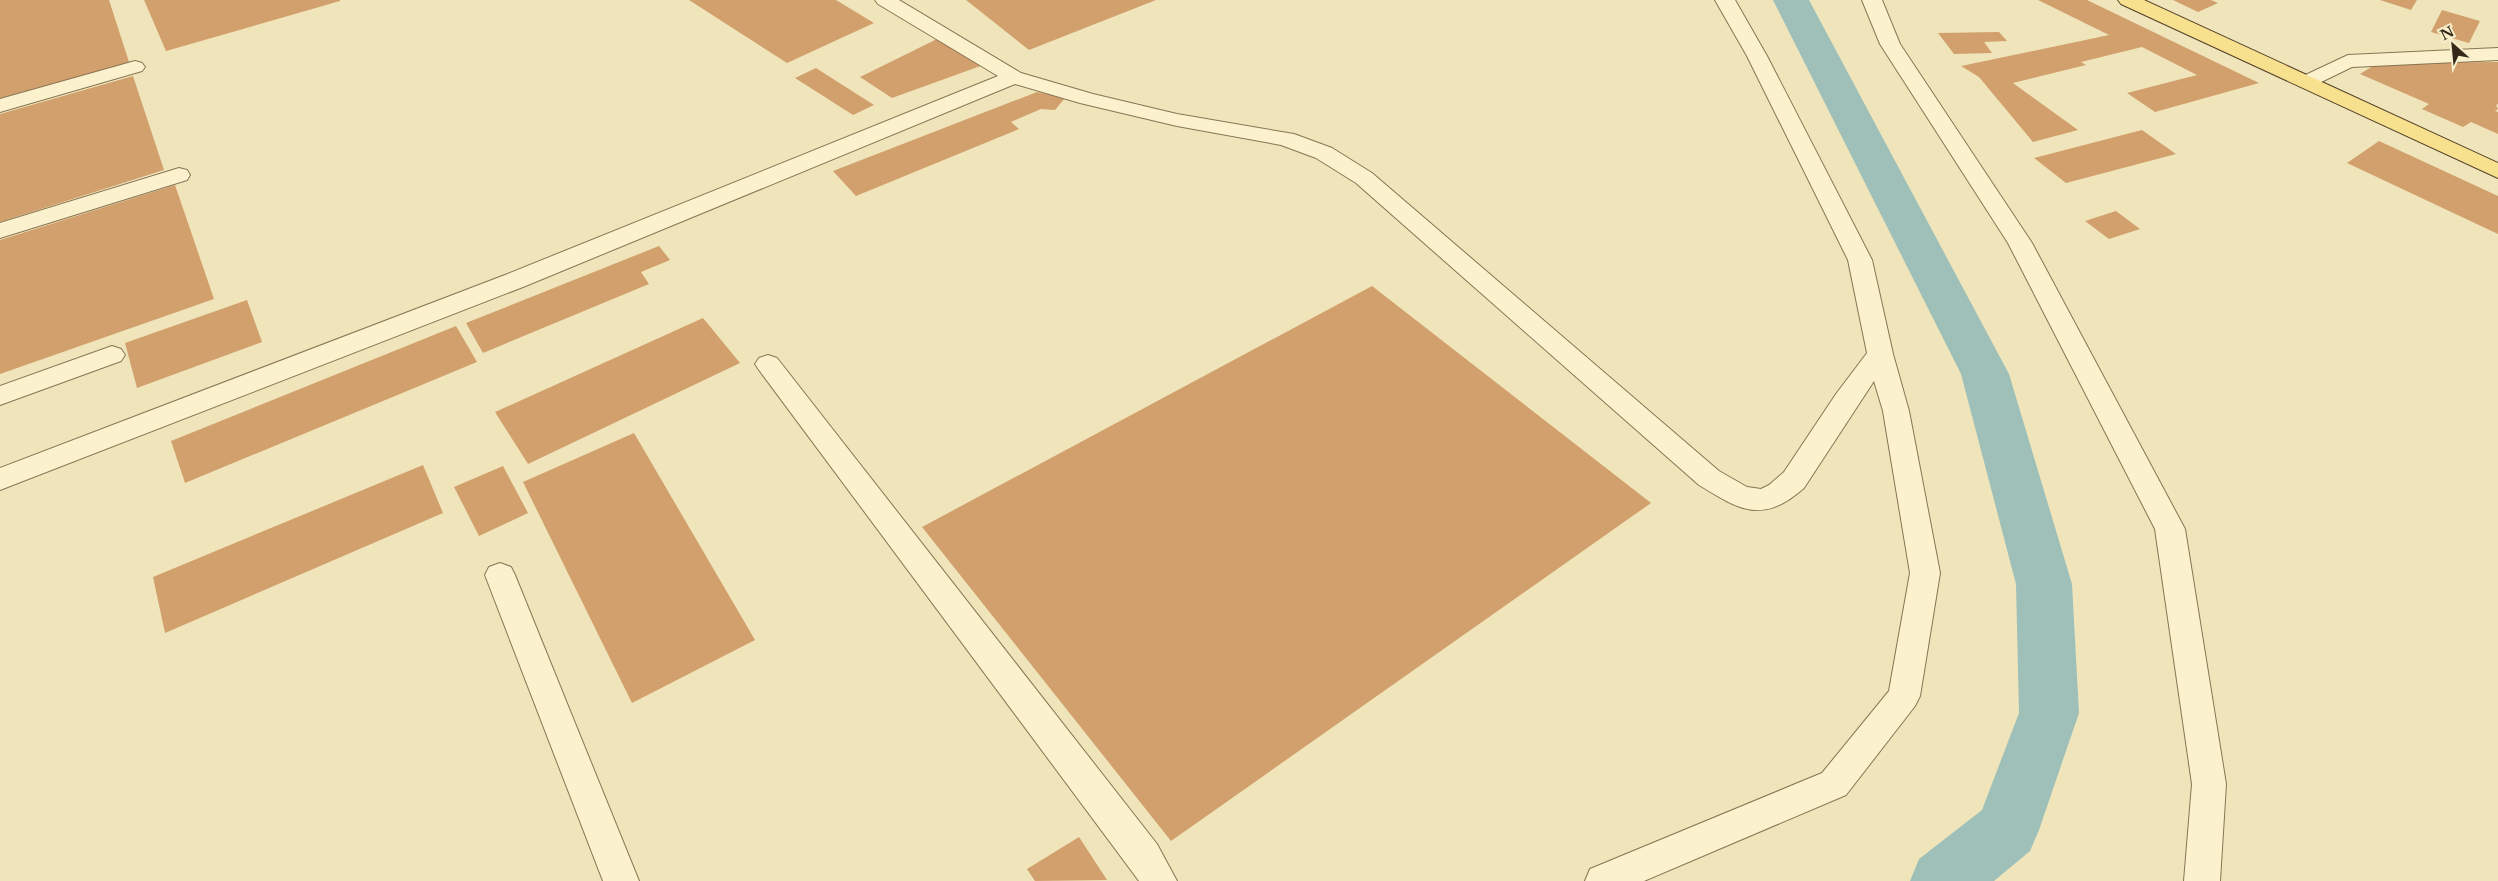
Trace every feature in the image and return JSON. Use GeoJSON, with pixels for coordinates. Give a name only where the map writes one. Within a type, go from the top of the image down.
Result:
{"type":"FeatureCollection","features":[{"type":"Feature","properties":{"kind":"main road"},"geometry":{"type":"LineString","coordinates":[[2128,0],[2498,171]]}},
{"type":"Feature","properties":{"kind":"lane"},"geometry":{"type":"LineString","coordinates":[[885,0],[1014,77],[1114,105],[1177,120],[1286,138],[1324,153],[1364,178],[1709,478],[1741,497],[1763,500],[1779,493],[1794,480],[1845,401],[1880,354]]}},
{"type":"Feature","properties":{"kind":"lane"},"geometry":{"type":"LineString","coordinates":[[1603,881],[1834,784],[1904,696],[1925,573],[1896,411],[1880,354],[1860,260],[1757,56],[1725,0]]}},
{"type":"Feature","properties":{"kind":"lane"},"geometry":{"type":"LineString","coordinates":[[1872,0],[1890,44],[2020,243],[2170,528],[2209,784],[2202,881]]}},
{"type":"Feature","properties":{"kind":"lane"},"geometry":{"type":"LineString","coordinates":[[2306,82],[2348,61],[2498,54]]}},
{"type":"Feature","properties":{"kind":"lane"},"geometry":{"type":"LineString","coordinates":[[0,106],[135,67]]}},
{"type":"Feature","properties":{"kind":"lane"},"geometry":{"type":"LineString","coordinates":[[0,479],[514,281],[1014,77]]}},
{"type":"Feature","properties":{"kind":"lane"},"geometry":{"type":"LineString","coordinates":[[0,232],[179,175]]}},
{"type":"Feature","properties":{"kind":"lane"},"geometry":{"type":"LineString","coordinates":[[0,396],[112,356]]}},
{"type":"Feature","properties":{"kind":"lane"},"geometry":{"type":"LineString","coordinates":[[768,364],[1144,856],[1159,881]]}},
{"type":"Feature","properties":{"kind":"lane"},"geometry":{"type":"LineString","coordinates":[[500,575],[621,881]]}},
{"type":"Feature","properties":{"kind":"building"},"geometry":{"type":"Polygon","coordinates":[[[0,0],[109,0],[130,65],[0,101],[0,0]]]}},
{"type":"Feature","properties":{"kind":"building"},"geometry":{"type":"Polygon","coordinates":[[[144,0],[340,0],[340,1],[166,51],[144,0]]]}},
{"type":"Feature","properties":{"kind":"building"},"geometry":{"type":"Polygon","coordinates":[[[689,0],[836,0],[874,23],[787,63],[689,0]]]}},
{"type":"Feature","properties":{"kind":"building"},"geometry":{"type":"Polygon","coordinates":[[[966,0],[1156,0],[1029,50],[966,0]]]}},
{"type":"Feature","properties":{"kind":"building"},"geometry":{"type":"Polygon","coordinates":[[[2038,0],[2087,0],[2259,83],[2155,112],[2127,93],[2197,75],[2142,47],[2081,62],[2086,65],[2013,83],[2078,130],[2033,142],[1979,77],[1961,66],[2109,35],[2038,0]]]}},
{"type":"Feature","properties":{"kind":"building"},"geometry":{"type":"Polygon","coordinates":[[[2173,0],[2211,0],[2218,3],[2198,12],[2173,0]]]}},
{"type":"Feature","properties":{"kind":"building"},"geometry":{"type":"Polygon","coordinates":[[[2380,0],[2417,0],[2411,10],[2380,0]]]}},
{"type":"Feature","properties":{"kind":"building"},"geometry":{"type":"Polygon","coordinates":[[[2442,10],[2480,21],[2469,43],[2431,32],[2442,10]]]}},
{"type":"Feature","properties":{"kind":"building"},"geometry":{"type":"Polygon","coordinates":[[[1999,32],[2007,41],[1984,42],[1992,53],[1954,54],[1938,33],[1999,32]]]}},
{"type":"Feature","properties":{"kind":"building"},"geometry":{"type":"Polygon","coordinates":[[[939,38],[986,64],[892,98],[860,77],[939,38]]]}},
{"type":"Feature","properties":{"kind":"building"},"geometry":{"type":"Polygon","coordinates":[[[2498,62],[2498,104],[2496,105],[2498,109],[2495,111],[2498,112],[2498,134],[2471,122],[2463,127],[2422,109],[2429,104],[2360,74],[2378,63],[2498,62]]]}},
{"type":"Feature","properties":{"kind":"building"},"geometry":{"type":"Polygon","coordinates":[[[816,68],[874,105],[853,115],[795,78],[816,68]]]}},
{"type":"Feature","properties":{"kind":"building"},"geometry":{"type":"Polygon","coordinates":[[[133,76],[164,170],[0,222],[0,114],[133,76]]]}},
{"type":"Feature","properties":{"kind":"building"},"geometry":{"type":"Polygon","coordinates":[[[1037,92],[1065,98],[1055,110],[1041,109],[1011,122],[1019,129],[856,196],[833,171],[1037,92]]]}},
{"type":"Feature","properties":{"kind":"building"},"geometry":{"type":"Polygon","coordinates":[[[2142,130],[2176,154],[2066,183],[2034,158],[2142,130]]]}},
{"type":"Feature","properties":{"kind":"building"},"geometry":{"type":"Polygon","coordinates":[[[2379,141],[2498,196],[2498,234],[2347,163],[2379,141]]]}},
{"type":"Feature","properties":{"kind":"building"},"geometry":{"type":"Polygon","coordinates":[[[175,185],[214,299],[0,374],[0,240],[175,185]]]}},
{"type":"Feature","properties":{"kind":"building"},"geometry":{"type":"Polygon","coordinates":[[[2116,211],[2140,229],[2109,239],[2085,221],[2116,211]]]}},
{"type":"Feature","properties":{"kind":"building"},"geometry":{"type":"Polygon","coordinates":[[[659,246],[670,260],[641,272],[649,284],[483,353],[466,323],[659,246]]]}},
{"type":"Feature","properties":{"kind":"building"},"geometry":{"type":"Polygon","coordinates":[[[1372,286],[1651,503],[1171,841],[922,527],[1372,286]]]}},
{"type":"Feature","properties":{"kind":"building"},"geometry":{"type":"Polygon","coordinates":[[[247,300],[262,342],[137,388],[125,343],[247,300]]]}},
{"type":"Feature","properties":{"kind":"building"},"geometry":{"type":"Polygon","coordinates":[[[703,318],[740,363],[528,464],[495,412],[703,318]]]}},
{"type":"Feature","properties":{"kind":"building"},"geometry":{"type":"Polygon","coordinates":[[[456,326],[477,362],[185,483],[171,441],[456,326]]]}},
{"type":"Feature","properties":{"kind":"building"},"geometry":{"type":"Polygon","coordinates":[[[634,433],[755,640],[632,703],[523,482],[634,433]]]}},
{"type":"Feature","properties":{"kind":"building"},"geometry":{"type":"Polygon","coordinates":[[[423,465],[443,513],[165,633],[153,577],[423,465]]]}},
{"type":"Feature","properties":{"kind":"building"},"geometry":{"type":"Polygon","coordinates":[[[503,466],[528,513],[479,536],[454,487],[503,466]]]}},
{"type":"Feature","properties":{"kind":"building"},"geometry":{"type":"Polygon","coordinates":[[[1079,837],[1107,880],[1035,881],[1027,869],[1079,837]]]}},
{"type":"Feature","properties":{"kind":"waterway"},"geometry":{"type":"LineString","coordinates":[[1791,0],[1985,374],[2044,584],[2049,713],[2007,830],[1943,881]]}}]}
